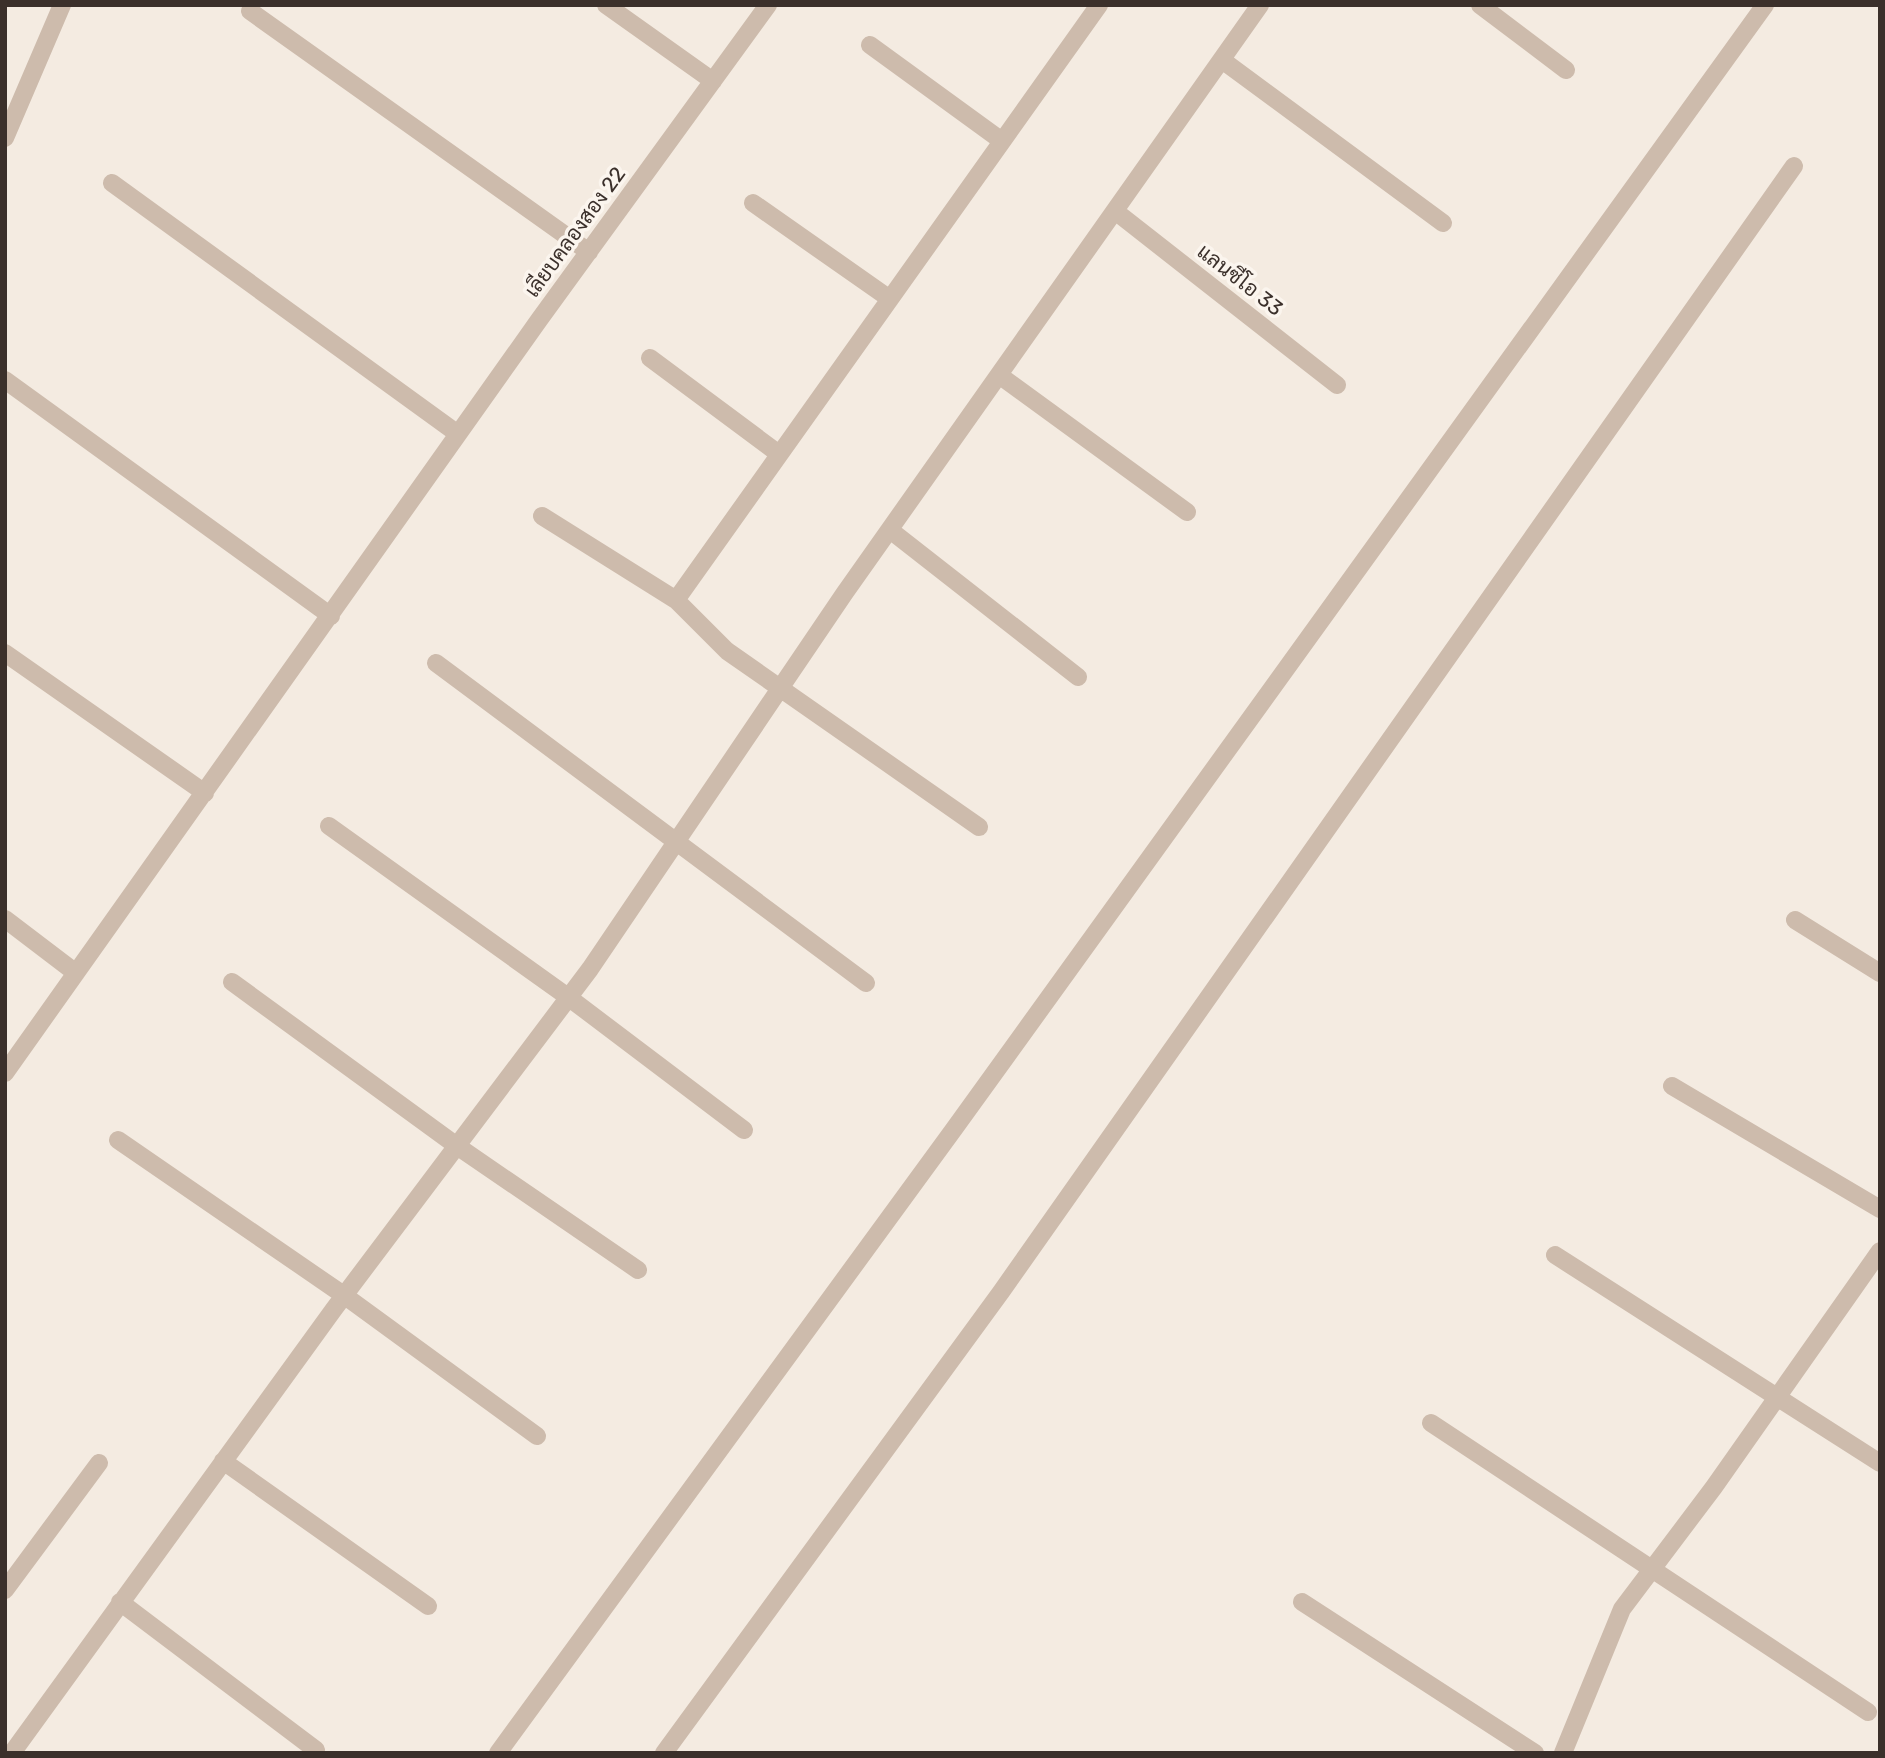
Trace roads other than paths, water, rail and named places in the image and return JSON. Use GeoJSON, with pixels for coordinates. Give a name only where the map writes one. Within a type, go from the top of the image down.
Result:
{"type":"FeatureCollection","features":[{"type":"Feature","properties":{"kind":"street"},"geometry":{"type":"LineString","coordinates":[[7,129],[62,5]]}},
{"type":"Feature","properties":{"kind":"street"},"geometry":{"type":"LineString","coordinates":[[606,5],[713,81]]}},
{"type":"Feature","properties":{"kind":"street","name":"เลียบคลองสอง 22"},"geometry":{"type":"LineString","coordinates":[[5,1073],[458,434],[768,5]]}},
{"type":"Feature","properties":{"kind":"street"},"geometry":{"type":"LineString","coordinates":[[676,600],[1099,5]]}},
{"type":"Feature","properties":{"kind":"street"},"geometry":{"type":"LineString","coordinates":[[12,1753],[223,1461],[568,997],[890,530],[1260,5]]}},
{"type":"Feature","properties":{"kind":"street"},"geometry":{"type":"LineString","coordinates":[[1480,5],[1566,70]]}},
{"type":"Feature","properties":{"kind":"street"},"geometry":{"type":"LineString","coordinates":[[498,1753],[954,1129],[1765,5]]}},
{"type":"Feature","properties":{"kind":"street"},"geometry":{"type":"LineString","coordinates":[[250,11],[589,252]]}},
{"type":"Feature","properties":{"kind":"street"},"geometry":{"type":"LineString","coordinates":[[870,45],[1002,141]]}},
{"type":"Feature","properties":{"kind":"street"},"geometry":{"type":"LineString","coordinates":[[1222,60],[1443,223]]}},
{"type":"Feature","properties":{"kind":"street"},"geometry":{"type":"LineString","coordinates":[[664,1753],[1001,1292],[1794,166]]}},
{"type":"Feature","properties":{"kind":"street"},"geometry":{"type":"LineString","coordinates":[[112,183],[458,434]]}},
{"type":"Feature","properties":{"kind":"street"},"geometry":{"type":"LineString","coordinates":[[753,203],[890,299]]}},
{"type":"Feature","properties":{"kind":"street","name":"แลนซีโอ 33"},"geometry":{"type":"LineString","coordinates":[[1115,211],[1337,385]]}},
{"type":"Feature","properties":{"kind":"street"},"geometry":{"type":"LineString","coordinates":[[650,358],[779,454]]}},
{"type":"Feature","properties":{"kind":"street"},"geometry":{"type":"LineString","coordinates":[[999,375],[1187,512]]}},
{"type":"Feature","properties":{"kind":"street"},"geometry":{"type":"LineString","coordinates":[[5,380],[331,616]]}},
{"type":"Feature","properties":{"kind":"street"},"geometry":{"type":"LineString","coordinates":[[542,516],[676,600],[727,650],[979,827]]}},
{"type":"Feature","properties":{"kind":"street"},"geometry":{"type":"LineString","coordinates":[[890,530],[1078,677]]}},
{"type":"Feature","properties":{"kind":"street"},"geometry":{"type":"LineString","coordinates":[[5,653],[205,793]]}},
{"type":"Feature","properties":{"kind":"street"},"geometry":{"type":"LineString","coordinates":[[436,663],[866,983]]}},
{"type":"Feature","properties":{"kind":"street"},"geometry":{"type":"LineString","coordinates":[[330,827],[568,997],[744,1130]]}},
{"type":"Feature","properties":{"kind":"street"},"geometry":{"type":"LineString","coordinates":[[5,919],[76,974]]}},
{"type":"Feature","properties":{"kind":"street"},"geometry":{"type":"LineString","coordinates":[[1795,920],[1880,973]]}},
{"type":"Feature","properties":{"kind":"street"},"geometry":{"type":"LineString","coordinates":[[232,982],[457,1146],[638,1270]]}},
{"type":"Feature","properties":{"kind":"street"},"geometry":{"type":"LineString","coordinates":[[1672,1086],[1880,1209]]}},
{"type":"Feature","properties":{"kind":"street"},"geometry":{"type":"LineString","coordinates":[[118,1140],[345,1296],[537,1436]]}},
{"type":"Feature","properties":{"kind":"street"},"geometry":{"type":"LineString","coordinates":[[1563,1753],[1622,1609],[1880,1251]]}},
{"type":"Feature","properties":{"kind":"street"},"geometry":{"type":"LineString","coordinates":[[1555,1255],[1880,1463]]}},
{"type":"Feature","properties":{"kind":"street"},"geometry":{"type":"LineString","coordinates":[[1431,1423],[1868,1712]]}},
{"type":"Feature","properties":{"kind":"street"},"geometry":{"type":"LineString","coordinates":[[223,1461],[428,1606]]}},
{"type":"Feature","properties":{"kind":"street"},"geometry":{"type":"LineString","coordinates":[[5,1590],[99,1463]]}},
{"type":"Feature","properties":{"kind":"street"},"geometry":{"type":"LineString","coordinates":[[120,1602],[316,1750]]}},
{"type":"Feature","properties":{"kind":"street"},"geometry":{"type":"LineString","coordinates":[[1302,1602],[1535,1753]]}}]}
